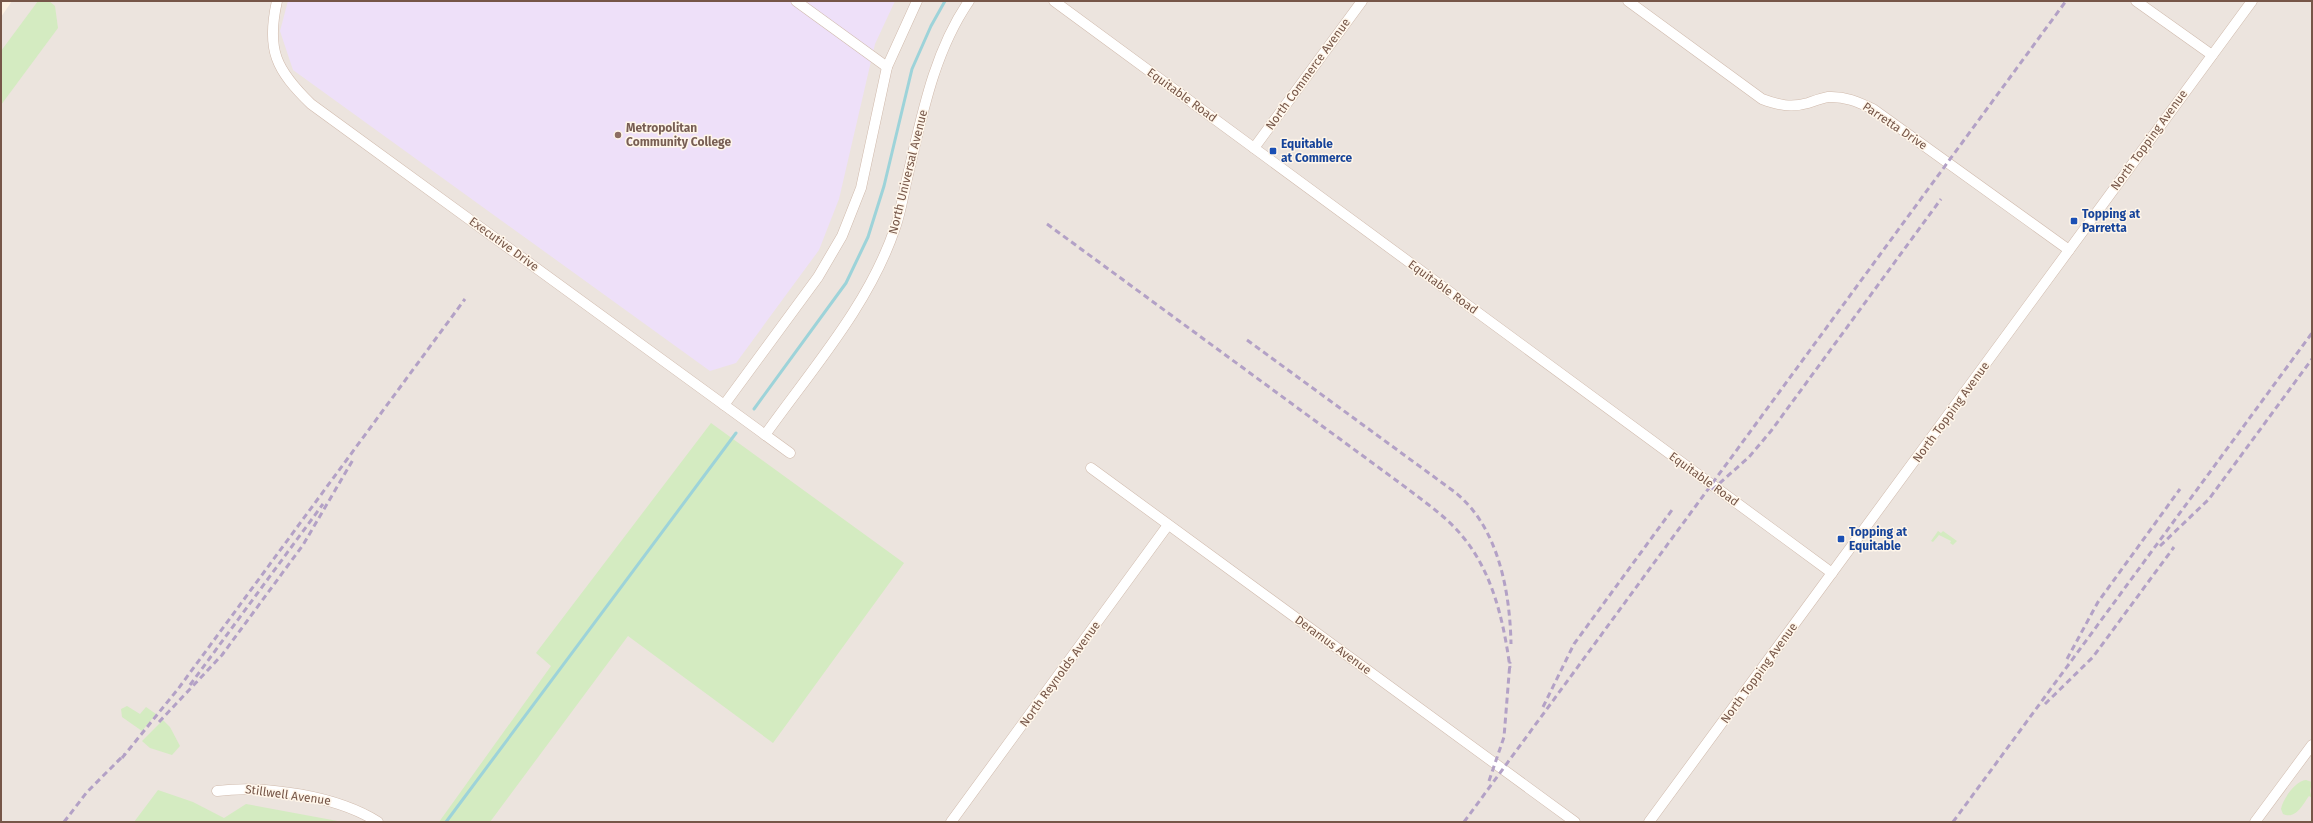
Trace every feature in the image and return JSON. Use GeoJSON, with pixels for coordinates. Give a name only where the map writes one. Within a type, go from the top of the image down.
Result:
{"type":"FeatureCollection","features":[{"type":"Feature","properties":{"kind":"street","name":"Executive Drive"},"geometry":{"type":"LineString","coordinates":[[277,1],[272,26],[277,58],[290,84],[311,104],[790,453]]}},
{"type":"Feature","properties":{"kind":"street"},"geometry":{"type":"LineString","coordinates":[[796,1],[887,67]]}},
{"type":"Feature","properties":{"kind":"street"},"geometry":{"type":"LineString","coordinates":[[724,405],[818,277],[842,236],[861,188],[887,67],[917,1]]}},
{"type":"Feature","properties":{"kind":"street","name":"North Universal Avenue"},"geometry":{"type":"LineString","coordinates":[[765,435],[852,314],[880,265],[896,227],[927,95],[938,61],[958,19],[969,1]]}},
{"type":"Feature","properties":{"kind":"street","name":"Equitable Road"},"geometry":{"type":"LineString","coordinates":[[1054,1],[1832,573]]}},
{"type":"Feature","properties":{"kind":"street","name":"North Commerce Avenue"},"geometry":{"type":"LineString","coordinates":[[1254,148],[1362,1]]}},
{"type":"Feature","properties":{"kind":"street","name":"Parretta Drive"},"geometry":{"type":"LineString","coordinates":[[1628,1],[1762,99],[1788,106],[1802,105],[1827,97],[1841,97],[1856,100],[1873,109],[2069,250]]}},
{"type":"Feature","properties":{"kind":"street"},"geometry":{"type":"LineString","coordinates":[[2136,1],[2212,55]]}},
{"type":"Feature","properties":{"kind":"street","name":"North Topping Avenue"},"geometry":{"type":"LineString","coordinates":[[1650,822],[2252,1]]}},
{"type":"Feature","properties":{"kind":"street","name":"Deramus Avenue"},"geometry":{"type":"LineString","coordinates":[[1091,468],[1168,526],[1575,822]]}},
{"type":"Feature","properties":{"kind":"street","name":"North Reynolds Avenue"},"geometry":{"type":"LineString","coordinates":[[951,822],[1168,526]]}},
{"type":"Feature","properties":{"kind":"street"},"geometry":{"type":"LineString","coordinates":[[2255,822],[2312,745]]}},
{"type":"Feature","properties":{"kind":"street","name":"Stillwell Avenue"},"geometry":{"type":"LineString","coordinates":[[217,792],[238,789],[325,798],[347,805],[378,822]]}},
{"type":"Feature","properties":{"kind":"shaded area"},"geometry":{"type":"Polygon","coordinates":[[[12,1],[2312,1],[2312,822],[1,822],[1,17],[12,1]]]}},
{"type":"Feature","properties":{"kind":"shaded area","name":"Metropolitan Community College"},"geometry":{"type":"Polygon","coordinates":[[[288,1],[895,1],[875,44],[839,199],[819,250],[736,363],[710,371],[293,70],[280,31],[288,1]]]}},
{"type":"Feature","properties":{"kind":"green space"},"geometry":{"type":"Polygon","coordinates":[[[38,1],[49,1],[55,6],[58,28],[1,105],[1,51],[38,1]]]}},
{"type":"Feature","properties":{"kind":"green space"},"geometry":{"type":"Polygon","coordinates":[[[711,423],[904,563],[773,743],[628,636],[490,822],[439,822],[551,666],[536,653],[711,423]]]}},
{"type":"Feature","properties":{"kind":"green space"},"geometry":{"type":"Polygon","coordinates":[[[1938,531],[1941,533],[1943,531],[1957,541],[1953,545],[1950,543],[1951,541],[1939,535],[1933,542],[1931,541],[1938,531]]]}},
{"type":"Feature","properties":{"kind":"green space"},"geometry":{"type":"Polygon","coordinates":[[[127,706],[140,714],[146,707],[156,714],[142,731],[122,717],[121,709],[127,706]]]}},
{"type":"Feature","properties":{"kind":"green space"},"geometry":{"type":"Polygon","coordinates":[[[163,720],[170,727],[180,746],[172,755],[150,748],[142,741],[163,720]]]}},
{"type":"Feature","properties":{"kind":"green space"},"geometry":{"type":"Polygon","coordinates":[[[2306,780],[2312,782],[2310,791],[2312,798],[2309,796],[2302,807],[2292,815],[2283,814],[2281,809],[2284,800],[2294,787],[2306,780]]]}},
{"type":"Feature","properties":{"kind":"green space"},"geometry":{"type":"Polygon","coordinates":[[[158,790],[193,802],[224,818],[246,804],[343,822],[134,822],[158,790]]]}},
{"type":"Feature","properties":{"kind":"waterway"},"geometry":{"type":"LineString","coordinates":[[754,409],[846,283],[868,237],[884,186],[912,69],[931,26],[945,1]]}},
{"type":"Feature","properties":{"kind":"waterway"},"geometry":{"type":"LineString","coordinates":[[446,822],[736,433]]}},
{"type":"Feature","properties":{"kind":"railway"},"geometry":{"type":"LineString","coordinates":[[1464,822],[2066,1]]}},
{"type":"Feature","properties":{"kind":"railway"},"geometry":{"type":"LineString","coordinates":[[1712,490],[1749,457],[1771,431],[1941,199]]}},
{"type":"Feature","properties":{"kind":"railway"},"geometry":{"type":"LineString","coordinates":[[1047,224],[1408,489],[1451,524],[1473,551],[1482,566],[1496,599],[1510,668]]}},
{"type":"Feature","properties":{"kind":"railway"},"geometry":{"type":"LineString","coordinates":[[122,758],[178,689],[465,299]]}},
{"type":"Feature","properties":{"kind":"railway"},"geometry":{"type":"LineString","coordinates":[[1953,822],[2312,333]]}},
{"type":"Feature","properties":{"kind":"railway"},"geometry":{"type":"LineString","coordinates":[[1247,340],[1452,490],[1468,504],[1491,540],[1498,560],[1508,602],[1511,644]]}},
{"type":"Feature","properties":{"kind":"railway"},"geometry":{"type":"LineString","coordinates":[[2160,546],[2209,499],[2312,359]]}},
{"type":"Feature","properties":{"kind":"railway"},"geometry":{"type":"LineString","coordinates":[[159,722],[222,655],[303,545],[354,458]]}},
{"type":"Feature","properties":{"kind":"railway"},"geometry":{"type":"LineString","coordinates":[[2067,659],[2098,602],[2180,489]]}},
{"type":"Feature","properties":{"kind":"railway"},"geometry":{"type":"LineString","coordinates":[[190,685],[323,504]]}},
{"type":"Feature","properties":{"kind":"railway"},"geometry":{"type":"LineString","coordinates":[[1543,707],[1574,644],[1672,510]]}},
{"type":"Feature","properties":{"kind":"railway"},"geometry":{"type":"LineString","coordinates":[[2045,704],[2093,657],[2174,547]]}},
{"type":"Feature","properties":{"kind":"railway"},"geometry":{"type":"LineString","coordinates":[[1489,781],[1504,737],[1510,662]]}},
{"type":"Feature","properties":{"kind":"railway"},"geometry":{"type":"LineString","coordinates":[[64,822],[87,792],[125,754]]}},
{"type":"Feature","properties":{"kind":"place","name":"Metropolitan Community College"},"geometry":{"type":"Point","coordinates":[618,135]}},
{"type":"Feature","properties":{"kind":"place","name":"Equitable at Commerce"},"geometry":{"type":"Point","coordinates":[1273,151]}},
{"type":"Feature","properties":{"kind":"place","name":"Topping at Parretta"},"geometry":{"type":"Point","coordinates":[2074,221]}},
{"type":"Feature","properties":{"kind":"place","name":"Topping at Equitable"},"geometry":{"type":"Point","coordinates":[1841,539]}}]}
